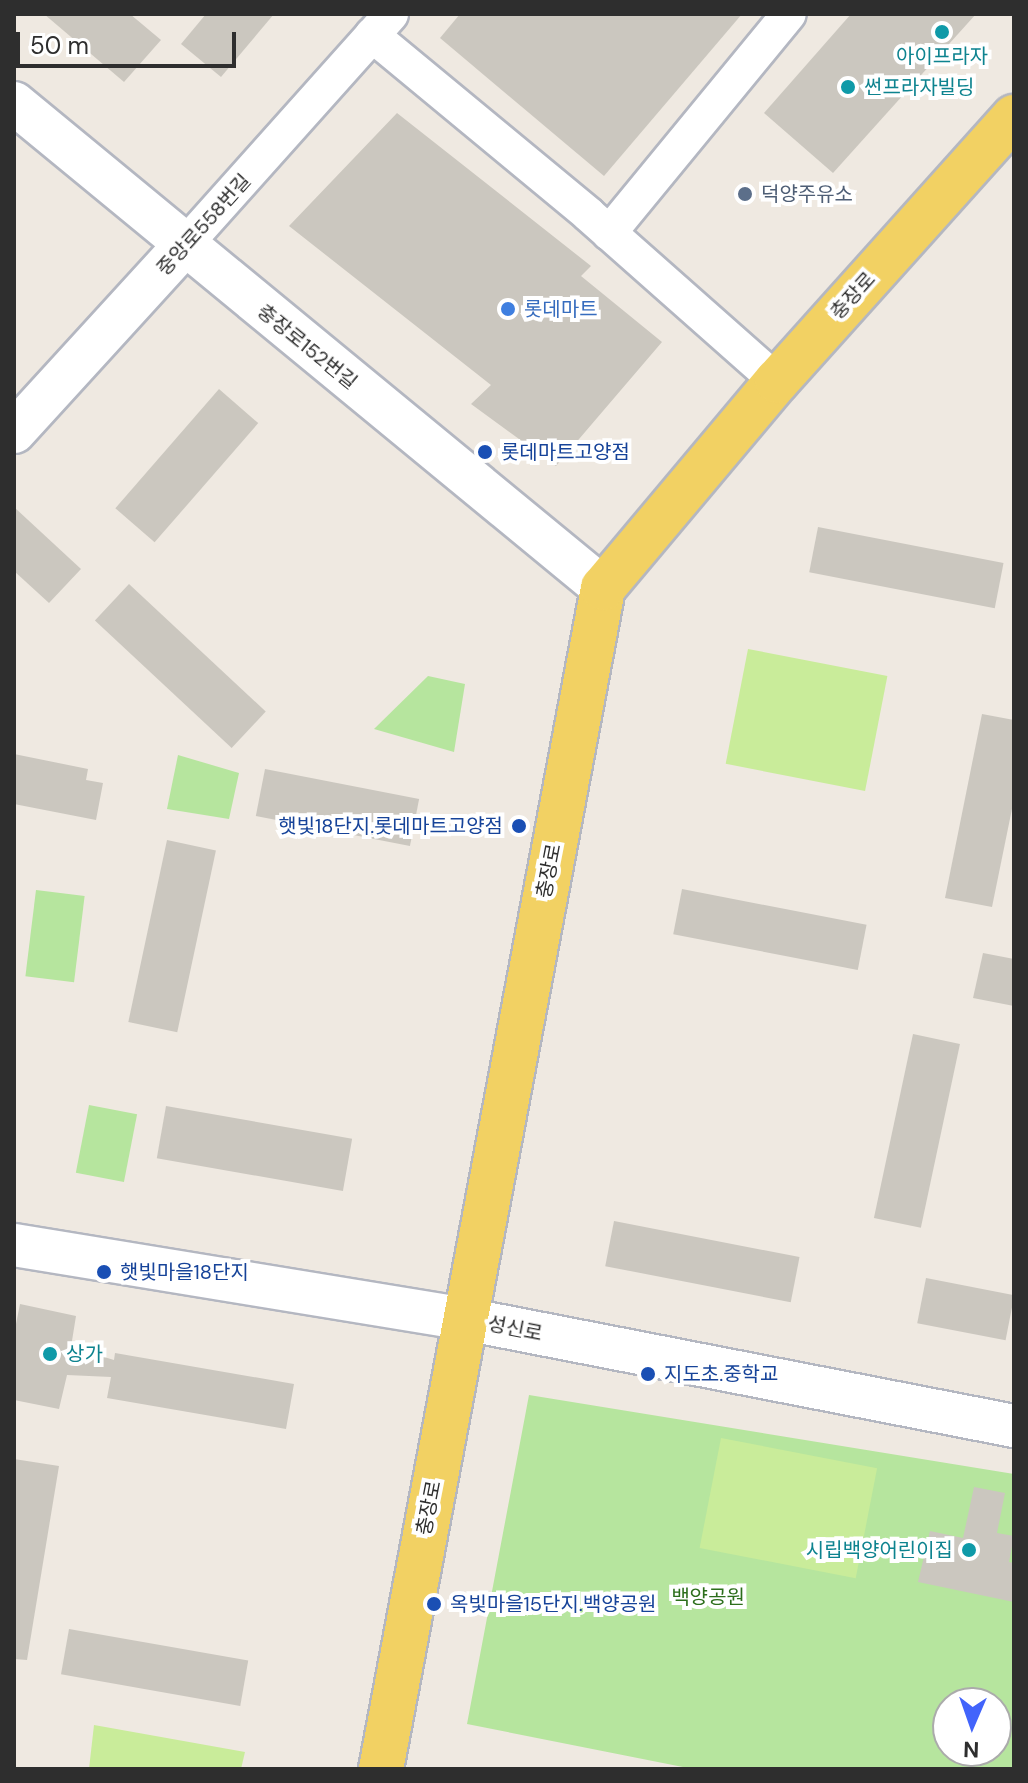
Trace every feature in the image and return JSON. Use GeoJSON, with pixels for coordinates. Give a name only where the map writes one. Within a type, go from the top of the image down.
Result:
{"type":"FeatureCollection","features":[{"type":"Feature","properties":{"kind":"main road","name":"충장로"},"geometry":{"type":"LineString","coordinates":[[381,1769],[603,588],[777,381],[1014,117]]}},
{"type":"Feature","properties":{"kind":"street"},"geometry":{"type":"LineString","coordinates":[[609,233],[789,14]]}},
{"type":"Feature","properties":{"kind":"street"},"geometry":{"type":"LineString","coordinates":[[382,25],[609,233],[777,381]]}},
{"type":"Feature","properties":{"kind":"street","name":"중앙로558번길"},"geometry":{"type":"LineString","coordinates":[[14,432],[382,25]]}},
{"type":"Feature","properties":{"kind":"street","name":"충장로152번길"},"geometry":{"type":"LineString","coordinates":[[14,103],[183,247],[603,588]]}},
{"type":"Feature","properties":{"kind":"street","name":"성신로"},"geometry":{"type":"LineString","coordinates":[[14,1245],[465,1319],[1014,1426]]}},
{"type":"Feature","properties":{"kind":"green space"},"geometry":{"type":"Polygon","coordinates":[[[748,649],[887,676],[865,791],[726,764],[748,649]]]}},
{"type":"Feature","properties":{"kind":"green space"},"geometry":{"type":"Polygon","coordinates":[[[428,676],[465,684],[454,752],[374,729],[428,676]]]}},
{"type":"Feature","properties":{"kind":"green space"},"geometry":{"type":"Polygon","coordinates":[[[178,755],[239,773],[229,819],[167,809],[178,755]]]}},
{"type":"Feature","properties":{"kind":"green space"},"geometry":{"type":"Polygon","coordinates":[[[36,890],[85,896],[74,982],[25,976],[36,890]]]}},
{"type":"Feature","properties":{"kind":"green space"},"geometry":{"type":"Polygon","coordinates":[[[89,1105],[137,1114],[124,1182],[76,1173],[89,1105]]]}},
{"type":"Feature","properties":{"kind":"green space","name":"백양공원"},"geometry":{"type":"Polygon","coordinates":[[[529,1395],[1014,1474],[1014,1769],[693,1769],[467,1724],[529,1395]]]}},
{"type":"Feature","properties":{"kind":"green space"},"geometry":{"type":"Polygon","coordinates":[[[721,1438],[877,1468],[856,1578],[700,1548],[721,1438]]]}},
{"type":"Feature","properties":{"kind":"green space"},"geometry":{"type":"Polygon","coordinates":[[[94,1725],[245,1752],[241,1769],[89,1769],[94,1725]]]}},
{"type":"Feature","properties":{"kind":"building"},"geometry":{"type":"Polygon","coordinates":[[[44,14],[130,14],[161,40],[124,82],[44,14]]]}},
{"type":"Feature","properties":{"kind":"building"},"geometry":{"type":"Polygon","coordinates":[[[206,14],[274,14],[221,77],[181,44],[206,14]]]}},
{"type":"Feature","properties":{"kind":"building"},"geometry":{"type":"Polygon","coordinates":[[[460,14],[742,14],[604,176],[440,38],[460,14]]]}},
{"type":"Feature","properties":{"kind":"building","name":"썬프라자빌딩"},"geometry":{"type":"Polygon","coordinates":[[[851,14],[976,14],[833,173],[764,113],[851,14]]]}},
{"type":"Feature","properties":{"kind":"building","name":"롯데마트"},"geometry":{"type":"Polygon","coordinates":[[[397,113],[591,266],[581,276],[662,342],[556,466],[471,404],[491,385],[289,226],[397,113]]]}},
{"type":"Feature","properties":{"kind":"building"},"geometry":{"type":"Polygon","coordinates":[[[219,389],[258,423],[155,542],[115,508],[219,389]]]}},
{"type":"Feature","properties":{"kind":"building"},"geometry":{"type":"Polygon","coordinates":[[[14,507],[81,569],[49,603],[14,571],[14,507]]]}},
{"type":"Feature","properties":{"kind":"building"},"geometry":{"type":"Polygon","coordinates":[[[818,527],[1004,563],[995,608],[809,572],[818,527]]]}},
{"type":"Feature","properties":{"kind":"building"},"geometry":{"type":"Polygon","coordinates":[[[129,584],[266,712],[232,748],[95,621],[129,584]]]}},
{"type":"Feature","properties":{"kind":"building"},"geometry":{"type":"Polygon","coordinates":[[[982,714],[1014,720],[1014,799],[992,907],[945,898],[982,714]]]}},
{"type":"Feature","properties":{"kind":"building"},"geometry":{"type":"Polygon","coordinates":[[[14,754],[88,769],[86,780],[103,783],[96,820],[14,804],[14,754]]]}},
{"type":"Feature","properties":{"kind":"building"},"geometry":{"type":"Polygon","coordinates":[[[265,769],[419,799],[410,846],[256,816],[265,769]]]}},
{"type":"Feature","properties":{"kind":"building"},"geometry":{"type":"Polygon","coordinates":[[[167,840],[216,850],[177,1032],[128,1022],[167,840]]]}},
{"type":"Feature","properties":{"kind":"building"},"geometry":{"type":"Polygon","coordinates":[[[682,889],[867,925],[858,970],[673,934],[682,889]]]}},
{"type":"Feature","properties":{"kind":"building"},"geometry":{"type":"Polygon","coordinates":[[[983,953],[1014,959],[1014,1006],[973,998],[983,953]]]}},
{"type":"Feature","properties":{"kind":"building"},"geometry":{"type":"Polygon","coordinates":[[[913,1034],[960,1044],[921,1228],[874,1218],[913,1034]]]}},
{"type":"Feature","properties":{"kind":"building"},"geometry":{"type":"Polygon","coordinates":[[[166,1106],[352,1139],[343,1191],[157,1158],[166,1106]]]}},
{"type":"Feature","properties":{"kind":"building"},"geometry":{"type":"Polygon","coordinates":[[[614,1221],[800,1257],[791,1302],[605,1266],[614,1221]]]}},
{"type":"Feature","properties":{"kind":"building"},"geometry":{"type":"Polygon","coordinates":[[[926,1278],[1014,1295],[1006,1340],[917,1323],[926,1278]]]}},
{"type":"Feature","properties":{"kind":"building"},"geometry":{"type":"Polygon","coordinates":[[[20,1304],[76,1316],[71,1347],[114,1360],[115,1353],[294,1384],[286,1429],[107,1398],[111,1377],[67,1375],[59,1409],[14,1400],[14,1334],[20,1304]]]}},
{"type":"Feature","properties":{"kind":"building"},"geometry":{"type":"Polygon","coordinates":[[[14,1459],[59,1466],[27,1660],[14,1659],[14,1459]]]}},
{"type":"Feature","properties":{"kind":"building","name":"시립백양어린이집"},"geometry":{"type":"Polygon","coordinates":[[[974,1487],[1005,1493],[997,1533],[1014,1536],[1009,1562],[1014,1563],[1014,1602],[918,1582],[930,1531],[963,1538],[974,1487]]]}},
{"type":"Feature","properties":{"kind":"building"},"geometry":{"type":"Polygon","coordinates":[[[69,1629],[248,1661],[240,1706],[61,1674],[69,1629]]]}},
{"type":"Feature","properties":{"kind":"place","name":"아이프라자"},"geometry":{"type":"Point","coordinates":[942,32]}},
{"type":"Feature","properties":{"kind":"place","name":"썬프라자빌딩"},"geometry":{"type":"Point","coordinates":[848,87]}},
{"type":"Feature","properties":{"kind":"place","name":"덕양주유소"},"geometry":{"type":"Point","coordinates":[745,194]}},
{"type":"Feature","properties":{"kind":"place","name":"롯데마트"},"geometry":{"type":"Point","coordinates":[508,309]}},
{"type":"Feature","properties":{"kind":"place","name":"롯데마트고양점"},"geometry":{"type":"Point","coordinates":[485,452]}},
{"type":"Feature","properties":{"kind":"place","name":"햇빛18단지.롯데마트고양점"},"geometry":{"type":"Point","coordinates":[519,826]}},
{"type":"Feature","properties":{"kind":"place","name":"햇빛마을18단지"},"geometry":{"type":"Point","coordinates":[104,1272]}},
{"type":"Feature","properties":{"kind":"place","name":"상가"},"geometry":{"type":"Point","coordinates":[50,1354]}},
{"type":"Feature","properties":{"kind":"place","name":"지도초.중학교"},"geometry":{"type":"Point","coordinates":[648,1374]}},
{"type":"Feature","properties":{"kind":"place","name":"시립백양어린이집"},"geometry":{"type":"Point","coordinates":[969,1550]}},
{"type":"Feature","properties":{"kind":"place","name":"옥빛마을15단지.백양공원"},"geometry":{"type":"Point","coordinates":[434,1604]}}]}
